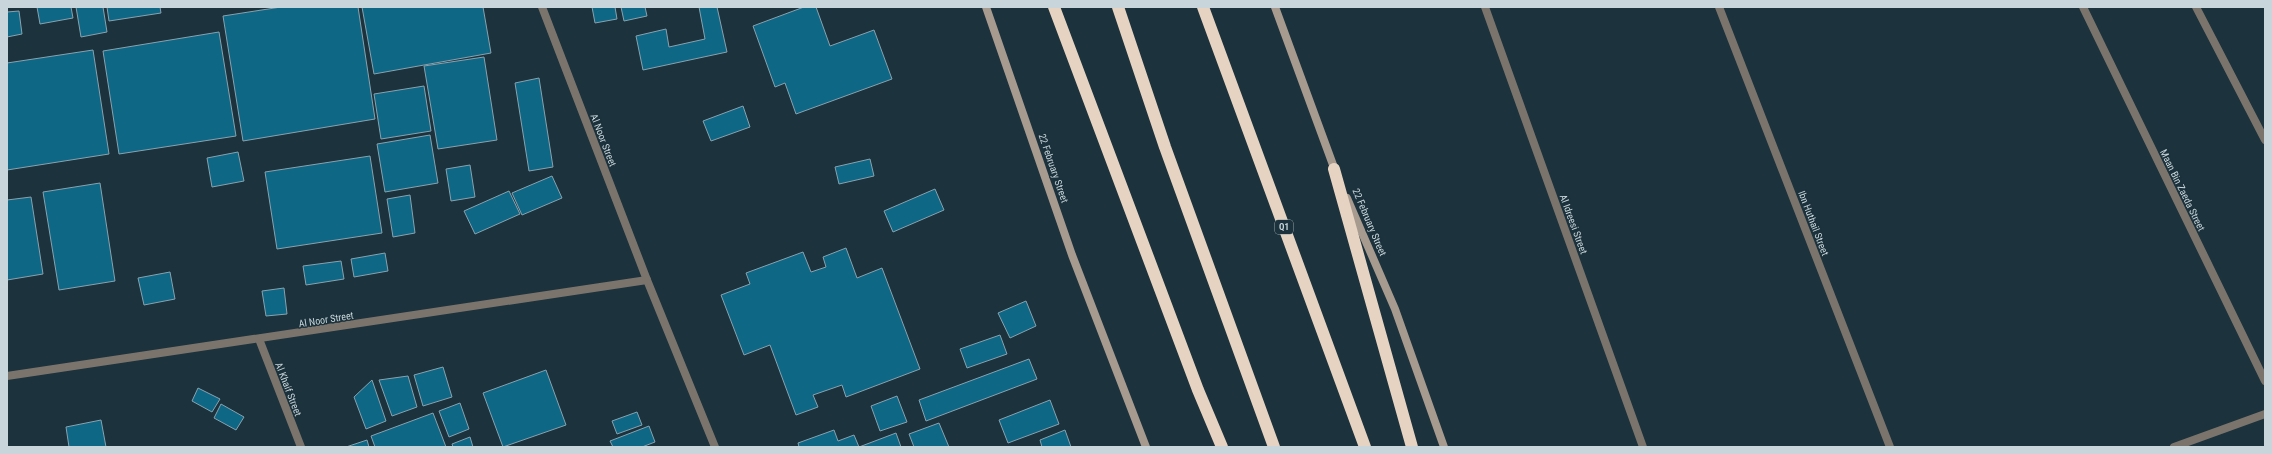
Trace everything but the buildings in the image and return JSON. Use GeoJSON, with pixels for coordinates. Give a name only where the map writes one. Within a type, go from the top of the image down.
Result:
{"type":"FeatureCollection","features":[{"type":"Feature","properties":{"kind":"highway"},"geometry":{"type":"LineString","coordinates":[[1054,7],[1198,390],[1222,447]]}},
{"type":"Feature","properties":{"kind":"highway"},"geometry":{"type":"LineString","coordinates":[[1118,7],[1165,147],[1274,447]]}},
{"type":"Feature","properties":{"kind":"highway","name":"Q1"},"geometry":{"type":"LineString","coordinates":[[1203,7],[1365,447]]}},
{"type":"Feature","properties":{"kind":"highway"},"geometry":{"type":"LineString","coordinates":[[1334,168],[1412,447]]}},
{"type":"Feature","properties":{"kind":"main road","name":"22 February Street"},"geometry":{"type":"LineString","coordinates":[[986,7],[1072,255],[1146,447]]}},
{"type":"Feature","properties":{"kind":"main road","name":"22 February Street"},"geometry":{"type":"LineString","coordinates":[[1275,7],[1334,168],[1395,309],[1444,447]]}},
{"type":"Feature","properties":{"kind":"street","name":"Al Noor Street"},"geometry":{"type":"LineString","coordinates":[[542,7],[647,280],[715,447]]}},
{"type":"Feature","properties":{"kind":"street","name":"Ibn Huthail Street"},"geometry":{"type":"LineString","coordinates":[[1719,7],[1890,447]]}},
{"type":"Feature","properties":{"kind":"street","name":"Maan Bin Zaeda Street"},"geometry":{"type":"LineString","coordinates":[[2083,7],[2265,381]]}},
{"type":"Feature","properties":{"kind":"street"},"geometry":{"type":"LineString","coordinates":[[2196,7],[2265,140]]}},
{"type":"Feature","properties":{"kind":"street","name":"Al Idreesi Street"},"geometry":{"type":"LineString","coordinates":[[1488,8],[1643,447]]}},
{"type":"Feature","properties":{"kind":"street","name":"Al Noor Street"},"geometry":{"type":"LineString","coordinates":[[7,376],[647,280]]}},
{"type":"Feature","properties":{"kind":"street","name":"Al Khaif Street"},"geometry":{"type":"LineString","coordinates":[[259,339],[301,447]]}},
{"type":"Feature","properties":{"kind":"street"},"geometry":{"type":"LineString","coordinates":[[2174,447],[2265,414]]}}]}
